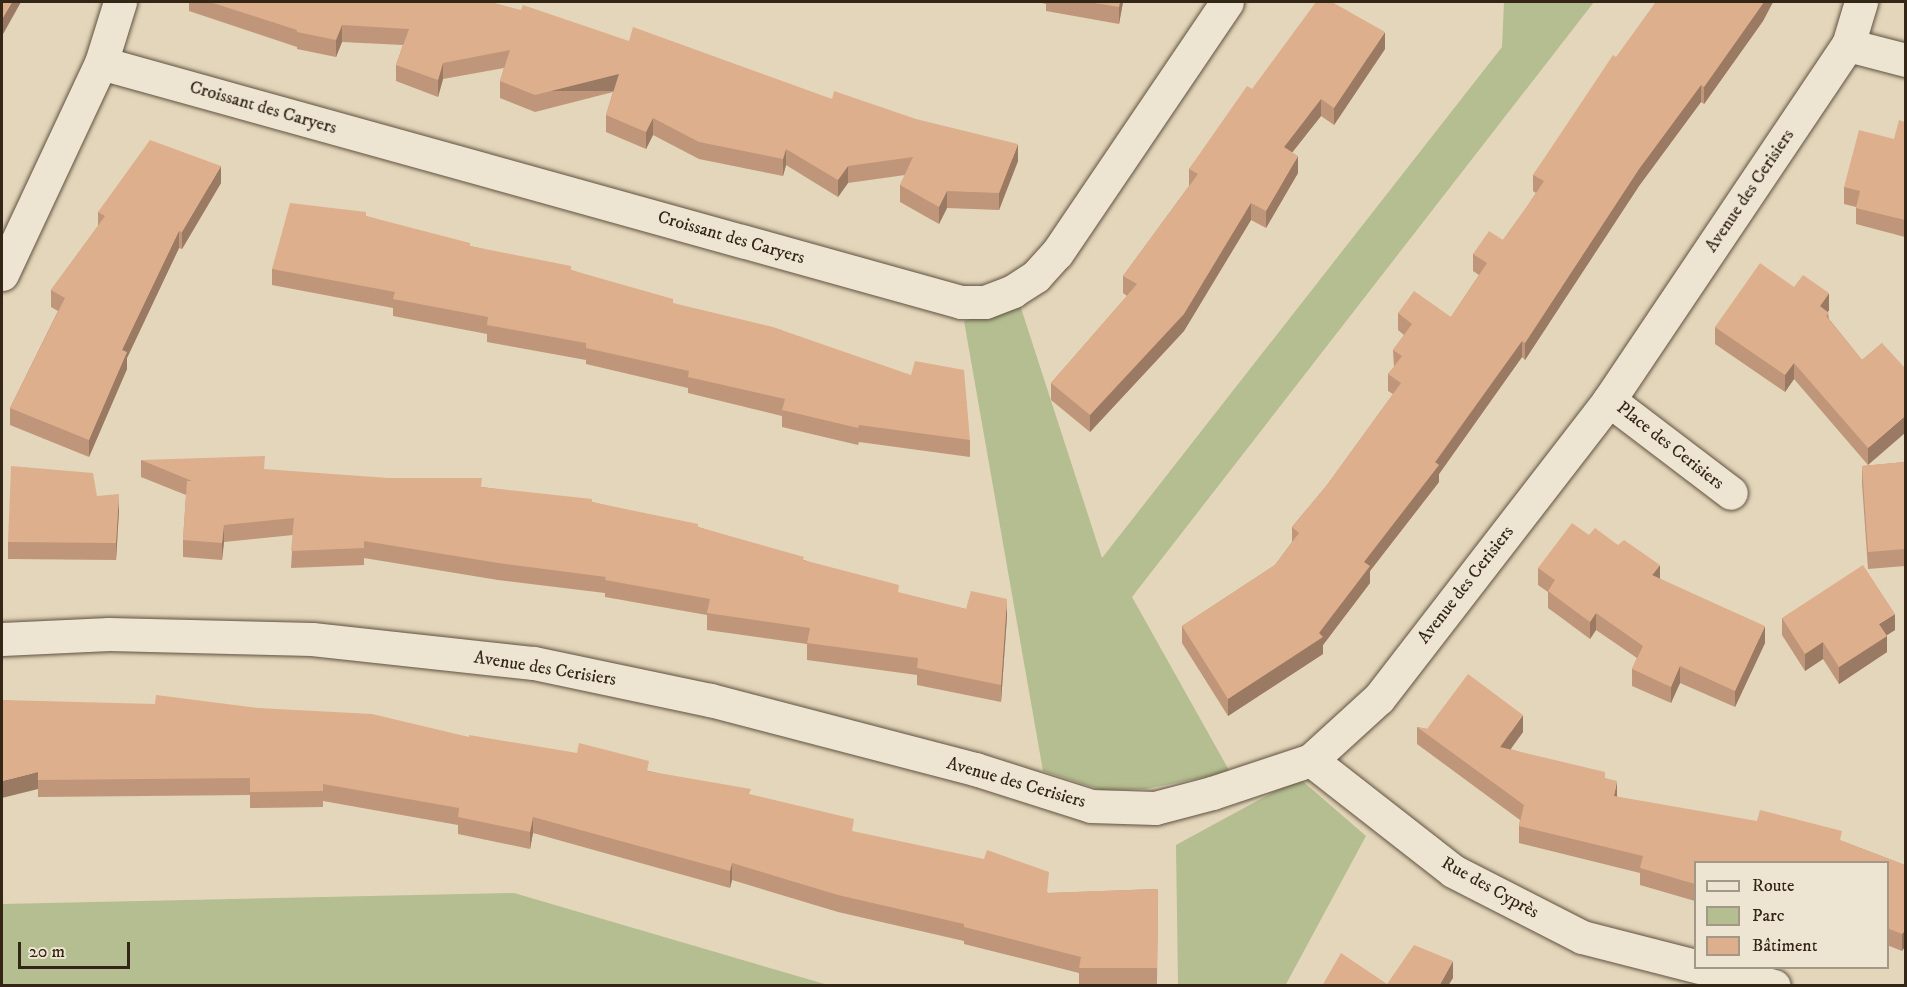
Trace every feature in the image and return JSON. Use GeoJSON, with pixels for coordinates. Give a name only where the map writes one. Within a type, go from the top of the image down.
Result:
{"type":"FeatureCollection","features":[{"type":"Feature","properties":{"kind":"street"},"geometry":{"type":"LineString","coordinates":[[2,274],[101,63],[120,2]]}},
{"type":"Feature","properties":{"kind":"street","name":"Croissant des Caryers"},"geometry":{"type":"LineString","coordinates":[[101,63],[961,302],[985,302],[1013,291],[1036,276],[1057,253],[1227,2]]}},
{"type":"Feature","properties":{"kind":"street","name":"Avenue des Cerisiers"},"geometry":{"type":"LineString","coordinates":[[2,639],[109,634],[312,639],[534,663],[710,700],[975,770],[1091,806],[1155,808],[1212,793],[1311,760],[1379,698],[1609,400],[1848,45],[1861,2]]}},
{"type":"Feature","properties":{"kind":"street"},"geometry":{"type":"LineString","coordinates":[[1848,45],[1905,60]]}},
{"type":"Feature","properties":{"kind":"street","name":"Place des Cerisiers"},"geometry":{"type":"LineString","coordinates":[[1609,400],[1731,493]]}},
{"type":"Feature","properties":{"kind":"street","name":"Rue des Cyprès"},"geometry":{"type":"LineString","coordinates":[[1311,760],[1463,876],[1582,937],[1694,966]]}},
{"type":"Feature","properties":{"kind":"street"},"geometry":{"type":"LineString","coordinates":[[1707,969],[1774,986]]}},
{"type":"Feature","properties":{"kind":"green space"},"geometry":{"type":"Polygon","coordinates":[[[1504,2],[1594,2],[1132,597],[1230,772],[1146,789],[1102,790],[1043,771],[964,321],[1020,305],[1102,558],[1502,47],[1504,2]]]}},
{"type":"Feature","properties":{"kind":"green space"},"geometry":{"type":"Polygon","coordinates":[[[1299,778],[1366,836],[1285,986],[1178,985],[1176,845],[1299,778]]]}},
{"type":"Feature","properties":{"kind":"green space"},"geometry":{"type":"Polygon","coordinates":[[[514,893],[828,985],[2,985],[2,904],[514,893]]]}},
{"type":"Feature","properties":{"kind":"building"},"geometry":{"type":"Polygon","coordinates":[[[2,2],[12,2],[2,19],[2,2]]]}},
{"type":"Feature","properties":{"kind":"building"},"geometry":{"type":"Polygon","coordinates":[[[210,2],[490,2],[521,10],[523,5],[629,41],[633,27],[832,99],[834,91],[916,119],[1018,144],[999,193],[947,191],[939,207],[900,185],[913,157],[848,166],[838,180],[786,149],[783,159],[699,142],[653,118],[646,132],[606,115],[619,74],[535,95],[500,81],[510,50],[443,63],[438,80],[396,65],[409,29],[342,25],[336,40],[297,32],[297,30],[210,2]]]}},
{"type":"Feature","properties":{"kind":"building"},"geometry":{"type":"Polygon","coordinates":[[[1088,2],[1120,2],[1119,7],[1088,2]]]}},
{"type":"Feature","properties":{"kind":"building"},"geometry":{"type":"Polygon","coordinates":[[[1316,2],[1332,2],[1385,32],[1334,108],[1321,99],[1284,147],[1298,156],[1266,211],[1251,203],[1184,314],[1090,415],[1051,383],[1137,284],[1123,276],[1198,174],[1189,169],[1247,86],[1252,89],[1316,2]]]}},
{"type":"Feature","properties":{"kind":"building"},"geometry":{"type":"Polygon","coordinates":[[[1656,2],[1764,2],[1704,87],[1701,85],[1639,169],[1525,343],[1522,341],[1435,462],[1439,465],[1364,562],[1370,566],[1319,633],[1323,637],[1228,699],[1182,626],[1275,565],[1299,533],[1292,527],[1327,485],[1401,383],[1388,374],[1402,356],[1393,350],[1412,324],[1398,313],[1414,291],[1451,317],[1487,263],[1473,254],[1489,231],[1503,240],[1544,181],[1533,175],[1613,55],[1616,57],[1656,2]]]}},
{"type":"Feature","properties":{"kind":"building"},"geometry":{"type":"Polygon","coordinates":[[[1899,120],[1905,122],[1905,220],[1856,208],[1860,191],[1844,187],[1859,130],[1894,139],[1899,120]]]}},
{"type":"Feature","properties":{"kind":"building"},"geometry":{"type":"Polygon","coordinates":[[[150,140],[221,166],[182,232],[179,231],[122,350],[127,352],[89,440],[10,408],[65,298],[51,290],[105,216],[98,212],[150,140]]]}},
{"type":"Feature","properties":{"kind":"building"},"geometry":{"type":"Polygon","coordinates":[[[290,203],[366,212],[366,216],[470,243],[470,246],[571,266],[571,270],[673,299],[673,303],[773,327],[911,375],[915,361],[964,370],[970,440],[859,425],[858,428],[782,410],[785,399],[688,377],[689,371],[586,348],[586,343],[487,325],[488,317],[393,299],[395,292],[272,269],[290,203]]]}},
{"type":"Feature","properties":{"kind":"building"},"geometry":{"type":"Polygon","coordinates":[[[1760,263],[1794,287],[1803,275],[1829,293],[1820,306],[1829,313],[1826,316],[1862,360],[1882,343],[1905,368],[1905,416],[1868,448],[1794,363],[1785,375],[1715,327],[1760,263]]]}},
{"type":"Feature","properties":{"kind":"building"},"geometry":{"type":"Polygon","coordinates":[[[265,456],[264,469],[388,478],[482,478],[481,487],[592,499],[592,502],[698,524],[698,527],[804,557],[803,560],[899,585],[898,592],[966,609],[971,591],[1007,599],[1001,685],[917,668],[918,658],[807,643],[810,628],[707,613],[710,599],[605,580],[606,577],[498,563],[364,541],[364,548],[291,551],[294,518],[224,525],[222,543],[183,540],[187,481],[192,481],[141,460],[265,456]]]}},
{"type":"Feature","properties":{"kind":"building"},"geometry":{"type":"Polygon","coordinates":[[[1905,462],[1905,549],[1868,552],[1862,466],[1905,462]]]}},
{"type":"Feature","properties":{"kind":"building"},"geometry":{"type":"Polygon","coordinates":[[[11,466],[93,473],[97,496],[119,494],[116,543],[8,542],[11,466]]]}},
{"type":"Feature","properties":{"kind":"building"},"geometry":{"type":"Polygon","coordinates":[[[1572,523],[1589,535],[1595,528],[1618,545],[1624,540],[1660,565],[1652,575],[1765,626],[1735,691],[1680,666],[1671,687],[1632,669],[1643,646],[1596,613],[1590,622],[1548,591],[1555,580],[1538,568],[1572,523]]]}},
{"type":"Feature","properties":{"kind":"building"},"geometry":{"type":"Polygon","coordinates":[[[1863,565],[1895,614],[1879,624],[1887,636],[1839,667],[1823,642],[1805,654],[1782,618],[1863,565]]]}},
{"type":"Feature","properties":{"kind":"building"},"geometry":{"type":"Polygon","coordinates":[[[1468,674],[1523,715],[1500,747],[1605,772],[1605,778],[1617,781],[1614,796],[1757,821],[1760,810],[1842,831],[1840,840],[1905,865],[1905,930],[1902,934],[1889,929],[1889,861],[1694,861],[1694,884],[1640,868],[1643,856],[1519,826],[1524,805],[1417,727],[1427,729],[1468,674]]]}},
{"type":"Feature","properties":{"kind":"building"},"geometry":{"type":"Polygon","coordinates":[[[156,695],[258,708],[372,714],[469,737],[469,735],[577,753],[579,743],[649,761],[647,771],[751,789],[749,794],[854,819],[852,831],[984,859],[987,850],[1049,872],[1047,893],[1158,889],[1157,968],[1079,968],[1081,957],[964,927],[964,924],[838,895],[732,863],[730,871],[533,817],[530,832],[458,817],[459,808],[323,784],[323,791],[250,792],[250,778],[38,780],[38,772],[2,781],[2,700],[155,704],[156,695]]]}},
{"type":"Feature","properties":{"kind":"building"},"geometry":{"type":"Polygon","coordinates":[[[1414,945],[1453,961],[1439,986],[1322,986],[1341,953],[1387,984],[1414,945]]]}}]}
